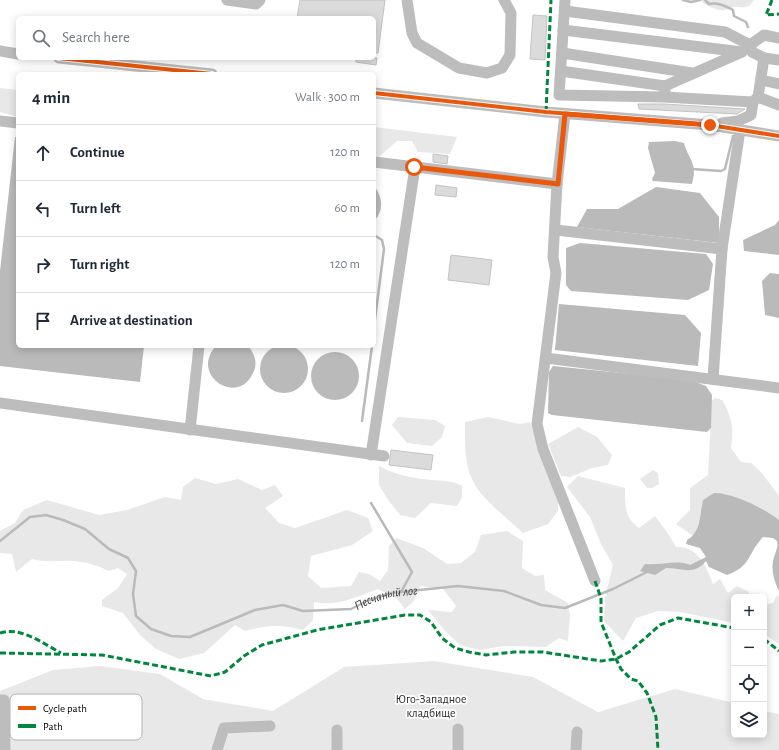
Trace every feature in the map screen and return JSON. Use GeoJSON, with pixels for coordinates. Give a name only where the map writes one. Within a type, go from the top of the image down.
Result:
{"type":"FeatureCollection","features":[{"type":"Feature","properties":{"kind":"street"},"geometry":{"type":"LineString","coordinates":[[227,0],[256,4],[260,0]]}},
{"type":"Feature","properties":{"kind":"street"},"geometry":{"type":"LineString","coordinates":[[407,0],[412,33],[417,42],[459,68],[487,73],[502,68],[510,55],[511,13],[504,0]]}},
{"type":"Feature","properties":{"kind":"street"},"geometry":{"type":"LineString","coordinates":[[779,38],[764,35],[748,49],[692,73],[665,91],[559,95],[565,5],[725,32],[748,49],[764,58],[779,60]]}},
{"type":"Feature","properties":{"kind":"street"},"geometry":{"type":"LineString","coordinates":[[564,30],[748,49]]}},
{"type":"Feature","properties":{"kind":"street"},"geometry":{"type":"LineString","coordinates":[[0,51],[16,54]]}},
{"type":"Feature","properties":{"kind":"street"},"geometry":{"type":"LineString","coordinates":[[562,53],[692,73]]}},
{"type":"Feature","properties":{"kind":"street"},"geometry":{"type":"LineString","coordinates":[[710,125],[738,122],[752,115],[761,80],[764,58]]}},
{"type":"Feature","properties":{"kind":"street"},"geometry":{"type":"LineString","coordinates":[[78,60],[193,72]]}},
{"type":"Feature","properties":{"kind":"street"},"geometry":{"type":"LineString","coordinates":[[561,71],[665,91],[756,100],[779,105]]}},
{"type":"Feature","properties":{"kind":"street"},"geometry":{"type":"LineString","coordinates":[[761,80],[779,84]]}},
{"type":"Feature","properties":{"kind":"street"},"geometry":{"type":"LineString","coordinates":[[376,93],[565,114],[710,125],[779,136]]}},
{"type":"Feature","properties":{"kind":"street"},"geometry":{"type":"LineString","coordinates":[[565,114],[553,257],[556,273],[537,424],[544,449],[595,581]]}},
{"type":"Feature","properties":{"kind":"street"},"geometry":{"type":"LineString","coordinates":[[0,121],[16,123]]}},
{"type":"Feature","properties":{"kind":"street"},"geometry":{"type":"LineString","coordinates":[[713,378],[722,249],[740,130]]}},
{"type":"Feature","properties":{"kind":"street"},"geometry":{"type":"LineString","coordinates":[[376,162],[558,184]]}},
{"type":"Feature","properties":{"kind":"street"},"geometry":{"type":"LineString","coordinates":[[371,455],[414,167]]}},
{"type":"Feature","properties":{"kind":"street"},"geometry":{"type":"LineString","coordinates":[[556,230],[722,249]]}},
{"type":"Feature","properties":{"kind":"street"},"geometry":{"type":"LineString","coordinates":[[190,430],[199,348]]}},
{"type":"Feature","properties":{"kind":"street"},"geometry":{"type":"LineString","coordinates":[[546,358],[776,385]]}},
{"type":"Feature","properties":{"kind":"street"},"geometry":{"type":"LineString","coordinates":[[0,403],[384,456]]}},
{"type":"Feature","properties":{"kind":"street"},"geometry":{"type":"LineString","coordinates":[[0,700],[4,700],[5,750]]}},
{"type":"Feature","properties":{"kind":"street"},"geometry":{"type":"LineString","coordinates":[[217,750],[224,728],[270,726]]}},
{"type":"Feature","properties":{"kind":"street"},"geometry":{"type":"LineString","coordinates":[[458,729],[458,750]]}},
{"type":"Feature","properties":{"kind":"street"},"geometry":{"type":"LineString","coordinates":[[337,730],[337,750]]}},
{"type":"Feature","properties":{"kind":"street"},"geometry":{"type":"LineString","coordinates":[[576,750],[577,732]]}},
{"type":"Feature","properties":{"kind":"green space"},"geometry":{"type":"Polygon","coordinates":[[[700,0],[754,0],[746,7],[734,7],[726,10],[719,10],[712,8],[700,0]]]}},
{"type":"Feature","properties":{"kind":"green space"},"geometry":{"type":"Polygon","coordinates":[[[0,88],[16,90],[16,116],[0,112],[0,88]]]}},
{"type":"Feature","properties":{"kind":"green space"},"geometry":{"type":"Polygon","coordinates":[[[376,127],[457,137],[450,154],[418,152],[412,141],[397,141],[379,157],[376,156],[376,127]]]}},
{"type":"Feature","properties":{"kind":"green space"},"geometry":{"type":"Polygon","coordinates":[[[715,398],[722,400],[730,417],[732,429],[731,448],[741,462],[751,463],[761,472],[779,496],[779,521],[699,521],[696,531],[696,538],[676,524],[690,510],[690,488],[708,475],[711,419],[705,412],[707,405],[715,398]]]}},
{"type":"Feature","properties":{"kind":"green space"},"geometry":{"type":"Polygon","coordinates":[[[398,417],[435,420],[445,426],[442,437],[432,446],[407,443],[392,425],[398,417]]]}},
{"type":"Feature","properties":{"kind":"green space"},"geometry":{"type":"Polygon","coordinates":[[[488,417],[520,424],[530,422],[558,502],[558,511],[548,524],[523,533],[490,503],[479,491],[471,478],[465,446],[465,422],[488,417]]]}},
{"type":"Feature","properties":{"kind":"green space"},"geometry":{"type":"Polygon","coordinates":[[[578,427],[597,437],[612,455],[608,465],[592,468],[570,477],[561,476],[548,444],[578,427]]]}},
{"type":"Feature","properties":{"kind":"green space"},"geometry":{"type":"Polygon","coordinates":[[[379,466],[404,476],[447,481],[458,484],[462,486],[462,497],[457,506],[431,503],[415,518],[400,515],[379,485],[379,466]]]}},
{"type":"Feature","properties":{"kind":"green space"},"geometry":{"type":"Polygon","coordinates":[[[653,470],[658,473],[659,484],[652,488],[647,488],[640,479],[653,470]]]}},
{"type":"Feature","properties":{"kind":"green space"},"geometry":{"type":"Polygon","coordinates":[[[578,476],[625,488],[626,510],[630,520],[634,524],[639,528],[655,516],[676,547],[690,550],[700,558],[713,584],[720,579],[728,593],[737,586],[749,592],[749,594],[731,594],[731,622],[680,612],[658,611],[636,618],[623,641],[604,621],[605,598],[613,565],[601,544],[590,517],[567,487],[578,476]]]}},
{"type":"Feature","properties":{"kind":"green space"},"geometry":{"type":"Polygon","coordinates":[[[195,478],[216,484],[238,479],[262,490],[275,485],[283,496],[265,508],[279,523],[295,528],[347,510],[368,518],[373,531],[352,545],[311,556],[308,576],[321,588],[351,586],[359,572],[369,574],[380,581],[388,570],[389,546],[396,538],[423,548],[447,564],[461,563],[475,552],[481,535],[507,531],[523,541],[522,568],[535,576],[544,575],[545,590],[568,603],[570,615],[568,641],[559,638],[546,647],[504,646],[479,650],[460,645],[445,631],[428,610],[452,612],[456,606],[443,589],[421,586],[413,602],[405,609],[397,599],[378,589],[339,602],[314,602],[313,620],[303,630],[274,626],[260,627],[245,631],[235,625],[204,653],[179,659],[156,649],[140,635],[123,613],[102,606],[102,600],[118,588],[127,574],[118,568],[109,571],[96,565],[82,562],[43,561],[32,559],[16,572],[12,554],[0,553],[0,531],[15,523],[23,510],[47,500],[99,515],[127,510],[165,497],[181,500],[183,487],[195,478]]]}},
{"type":"Feature","properties":{"kind":"green space"},"geometry":{"type":"Polygon","coordinates":[[[777,595],[779,597],[779,644],[767,636],[767,604],[773,603],[777,595]]]}},
{"type":"Feature","properties":{"kind":"green space","name":"Юго-Западное кладбище"},"geometry":{"type":"Polygon","coordinates":[[[434,661],[533,677],[598,712],[675,689],[731,702],[731,738],[767,738],[767,712],[779,714],[779,750],[0,750],[0,691],[53,670],[100,666],[160,674],[203,699],[273,711],[344,667],[434,661]]]}},
{"type":"Feature","properties":{"kind":"shaded area"},"geometry":{"type":"Polygon","coordinates":[[[16,137],[16,348],[144,348],[140,382],[0,366],[0,271],[16,137]]]}},
{"type":"Feature","properties":{"kind":"shaded area"},"geometry":{"type":"Polygon","coordinates":[[[675,141],[684,143],[692,162],[694,177],[692,184],[653,181],[652,179],[655,173],[648,148],[649,142],[675,141]]]}},
{"type":"Feature","properties":{"kind":"shaded area"},"geometry":{"type":"Polygon","coordinates":[[[656,187],[700,193],[719,217],[719,243],[577,227],[587,209],[618,209],[656,187]]]}},
{"type":"Feature","properties":{"kind":"shaded area"},"geometry":{"type":"Polygon","coordinates":[[[376,189],[381,199],[381,208],[376,218],[376,189]]]}},
{"type":"Feature","properties":{"kind":"shaded area"},"geometry":{"type":"Polygon","coordinates":[[[779,220],[779,255],[744,251],[743,240],[775,225],[779,220]]]}},
{"type":"Feature","properties":{"kind":"shaded area"},"geometry":{"type":"Polygon","coordinates":[[[580,243],[706,254],[713,264],[709,290],[688,300],[571,291],[566,285],[566,248],[580,243]]]}},
{"type":"Feature","properties":{"kind":"shaded area"},"geometry":{"type":"Polygon","coordinates":[[[770,273],[779,274],[779,318],[765,315],[762,281],[770,273]]]}},
{"type":"Feature","properties":{"kind":"shaded area"},"geometry":{"type":"Polygon","coordinates":[[[559,304],[685,315],[701,333],[698,366],[555,350],[559,304]]]}},
{"type":"Feature","properties":{"kind":"shaded area"},"geometry":{"type":"Polygon","coordinates":[[[215,348],[250,348],[256,363],[255,370],[246,383],[237,387],[228,387],[219,383],[212,376],[208,367],[209,357],[215,348]]]}},
{"type":"Feature","properties":{"kind":"shaded area"},"geometry":{"type":"Polygon","coordinates":[[[273,348],[295,348],[304,356],[308,369],[306,378],[301,386],[293,391],[284,393],[275,391],[267,386],[262,378],[260,369],[264,356],[273,348]]]}},
{"type":"Feature","properties":{"kind":"shaded area"},"geometry":{"type":"Polygon","coordinates":[[[335,352],[344,354],[352,359],[357,367],[359,376],[357,385],[352,393],[344,398],[335,400],[326,398],[318,393],[313,385],[311,376],[313,367],[318,359],[326,354],[335,352]]]}},
{"type":"Feature","properties":{"kind":"shaded area"},"geometry":{"type":"Polygon","coordinates":[[[553,366],[690,380],[706,386],[712,395],[711,428],[707,432],[552,415],[548,413],[549,372],[553,366]]]}},
{"type":"Feature","properties":{"kind":"shaded area"},"geometry":{"type":"Polygon","coordinates":[[[714,493],[739,498],[779,520],[779,591],[773,573],[773,559],[777,548],[777,541],[773,538],[763,537],[745,564],[741,568],[727,575],[709,567],[706,561],[701,566],[692,570],[666,568],[655,575],[640,571],[645,564],[685,563],[690,565],[706,557],[700,548],[686,544],[687,540],[692,537],[697,528],[703,500],[714,493]]]}},
{"type":"Feature","properties":{"kind":"building"},"geometry":{"type":"Polygon","coordinates":[[[300,0],[385,0],[378,53],[376,53],[376,16],[297,16],[300,0]]]}},
{"type":"Feature","properties":{"kind":"building"},"geometry":{"type":"Polygon","coordinates":[[[533,15],[547,16],[545,60],[530,59],[533,15]]]}},
{"type":"Feature","properties":{"kind":"building"},"geometry":{"type":"Polygon","coordinates":[[[377,58],[376,65],[356,62],[356,60],[376,60],[377,58]]]}},
{"type":"Feature","properties":{"kind":"building"},"geometry":{"type":"Polygon","coordinates":[[[638,104],[664,104],[745,109],[737,114],[639,109],[638,104]]]}},
{"type":"Feature","properties":{"kind":"building"},"geometry":{"type":"Polygon","coordinates":[[[433,154],[448,156],[447,164],[433,162],[433,154]]]}},
{"type":"Feature","properties":{"kind":"building"},"geometry":{"type":"Polygon","coordinates":[[[436,185],[457,188],[456,197],[435,195],[436,185]]]}},
{"type":"Feature","properties":{"kind":"building"},"geometry":{"type":"Polygon","coordinates":[[[451,255],[492,260],[489,285],[448,280],[451,255]]]}},
{"type":"Feature","properties":{"kind":"building"},"geometry":{"type":"Polygon","coordinates":[[[391,450],[433,455],[431,470],[389,465],[391,450]]]}},
{"type":"Feature","properties":{"kind":"waterway"},"geometry":{"type":"LineString","coordinates":[[683,0],[691,2],[700,0]]}},
{"type":"Feature","properties":{"kind":"waterway"},"geometry":{"type":"LineString","coordinates":[[705,0],[709,4],[718,4],[733,10],[734,16],[746,22],[748,27]]}},
{"type":"Feature","properties":{"kind":"waterway"},"geometry":{"type":"LineString","coordinates":[[692,169],[721,171],[725,169],[733,136]]}},
{"type":"Feature","properties":{"kind":"waterway"},"geometry":{"type":"LineString","coordinates":[[376,236],[382,240],[384,249],[376,311]]}},
{"type":"Feature","properties":{"kind":"waterway"},"geometry":{"type":"LineString","coordinates":[[362,421],[372,348]]}},
{"type":"Feature","properties":{"kind":"waterway"},"geometry":{"type":"LineString","coordinates":[[371,503],[412,572],[401,592]]}},
{"type":"Feature","properties":{"kind":"waterway","name":"Песчаный лог"},"geometry":{"type":"LineString","coordinates":[[0,541],[30,517],[46,515],[85,529],[109,549],[128,558],[136,571],[133,594],[136,616],[151,629],[171,636],[190,637],[255,610],[283,605],[303,611],[351,609],[369,600],[391,593],[458,586],[504,591],[541,605],[565,608],[613,589],[649,571]]}},
{"type":"Feature","properties":{"kind":"marked path"},"geometry":{"type":"LineString","coordinates":[[546,112],[551,0]]}},
{"type":"Feature","properties":{"kind":"marked path"},"geometry":{"type":"LineString","coordinates":[[772,0],[766,15],[779,14]]}},
{"type":"Feature","properties":{"kind":"marked path"},"geometry":{"type":"LineString","coordinates":[[595,581],[601,598],[601,622],[616,659],[621,669],[631,679],[638,681],[647,693],[656,717],[658,750]]}},
{"type":"Feature","properties":{"kind":"marked path"},"geometry":{"type":"LineString","coordinates":[[0,653],[102,655],[211,676],[225,672],[244,656],[262,645],[317,630],[405,615],[420,615],[431,622],[442,638],[455,648],[469,652],[486,655],[514,652],[543,652],[601,661],[616,659],[629,652],[660,625],[678,618],[731,627]]}},
{"type":"Feature","properties":{"kind":"marked path"},"geometry":{"type":"LineString","coordinates":[[0,633],[8,631],[24,634],[61,653]]}},
{"type":"Feature","properties":{"kind":"marked path"},"geometry":{"type":"LineString","coordinates":[[767,641],[779,651]]}},
{"type":"Feature","properties":{"kind":"cycle path"},"geometry":{"type":"LineString","coordinates":[[78,60],[193,72]]}},
{"type":"Feature","properties":{"kind":"cycle path"},"geometry":{"type":"LineString","coordinates":[[376,93],[546,112],[710,125],[779,136]]}},
{"type":"Feature","properties":{"kind":"route"},"geometry":{"type":"LineString","coordinates":[[414,167],[558,184],[565,114],[710,125]]}}]}
